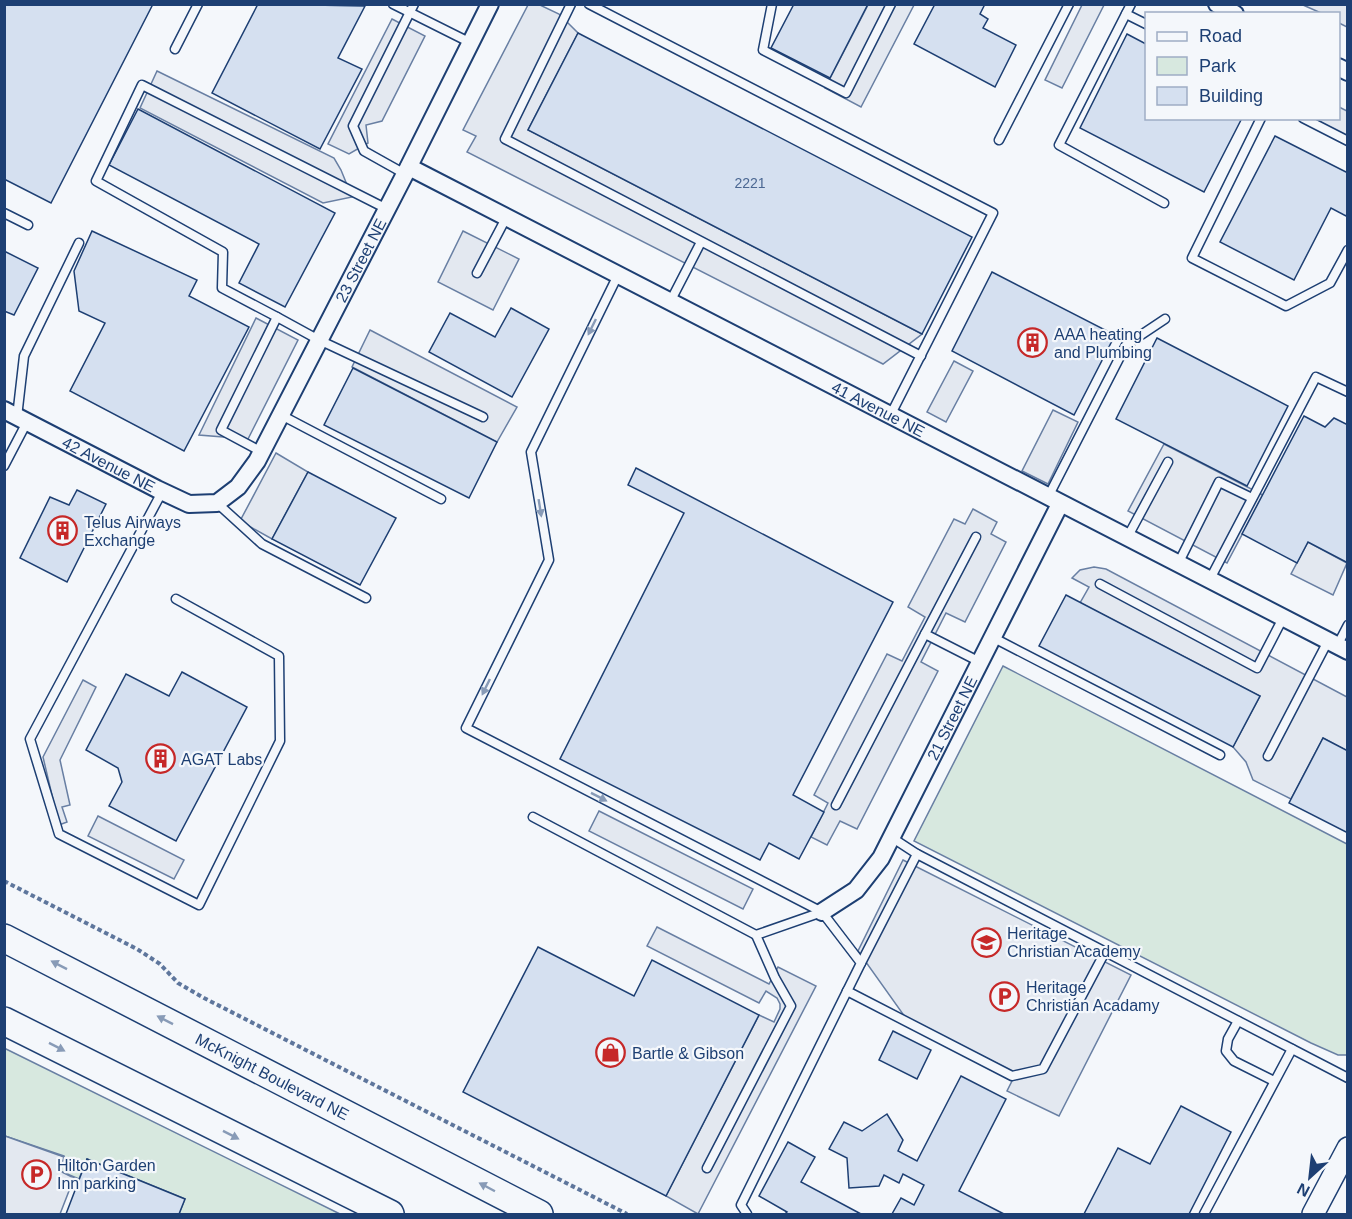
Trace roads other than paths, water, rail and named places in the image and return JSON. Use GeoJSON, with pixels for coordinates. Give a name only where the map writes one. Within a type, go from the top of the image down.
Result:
{"type":"FeatureCollection","features":[{"type":"Feature","properties":{"kind":"main road","name":"McKnight Boulevard NE"},"geometry":{"type":"LineString","coordinates":[[4,938],[539,1215]]}},
{"type":"Feature","properties":{"kind":"main road"},"geometry":{"type":"LineString","coordinates":[[4,1021],[390,1215]]}},
{"type":"Feature","properties":{"kind":"street","name":"23 Street NE"},"geometry":{"type":"LineString","coordinates":[[217,503],[238,488],[262,452],[490,4]]}},
{"type":"Feature","properties":{"kind":"street"},"geometry":{"type":"LineString","coordinates":[[1217,4],[1231,12]]}},
{"type":"Feature","properties":{"kind":"street","name":"41 Avenue NE"},"geometry":{"type":"LineString","coordinates":[[407,170],[618,275],[1337,646]]}},
{"type":"Feature","properties":{"kind":"street","name":"42 Avenue NE"},"geometry":{"type":"LineString","coordinates":[[16,416],[189,504],[217,503]]}},
{"type":"Feature","properties":{"kind":"street","name":"21 Street NE"},"geometry":{"type":"LineString","coordinates":[[822,912],[856,890],[881,858],[980,662],[1054,501]]}},
{"type":"Feature","properties":{"kind":"street"},"geometry":{"type":"LineString","coordinates":[[1313,1215],[1347,1148]]}},
{"type":"Feature","properties":{"kind":"lane"},"geometry":{"type":"LineString","coordinates":[[175,50],[198,4]]}},
{"type":"Feature","properties":{"kind":"lane"},"geometry":{"type":"LineString","coordinates":[[393,4],[412,9],[471,43]]}},
{"type":"Feature","properties":{"kind":"lane"},"geometry":{"type":"LineString","coordinates":[[572,4],[505,139],[921,356]]}},
{"type":"Feature","properties":{"kind":"lane"},"geometry":{"type":"LineString","coordinates":[[590,4],[993,213],[890,416]]}},
{"type":"Feature","properties":{"kind":"lane"},"geometry":{"type":"LineString","coordinates":[[772,4],[764,50],[846,93],[891,4]]}},
{"type":"Feature","properties":{"kind":"lane"},"geometry":{"type":"LineString","coordinates":[[999,140],[1069,4]]}},
{"type":"Feature","properties":{"kind":"lane"},"geometry":{"type":"LineString","coordinates":[[1131,4],[1059,145],[1164,203]]}},
{"type":"Feature","properties":{"kind":"lane"},"geometry":{"type":"LineString","coordinates":[[407,170],[364,151],[353,126],[412,9]]}},
{"type":"Feature","properties":{"kind":"lane"},"geometry":{"type":"LineString","coordinates":[[1126,14],[1145,24]]}},
{"type":"Feature","properties":{"kind":"lane"},"geometry":{"type":"LineString","coordinates":[[387,209],[142,85],[96,181],[223,252],[222,288],[319,340],[483,417]]}},
{"type":"Feature","properties":{"kind":"lane"},"geometry":{"type":"LineString","coordinates":[[1260,120],[1192,258],[1286,306],[1330,283],[1347,250]]}},
{"type":"Feature","properties":{"kind":"lane"},"geometry":{"type":"LineString","coordinates":[[1307,120],[1347,141]]}},
{"type":"Feature","properties":{"kind":"lane"},"geometry":{"type":"LineString","coordinates":[[4,213],[28,225]]}},
{"type":"Feature","properties":{"kind":"lane"},"geometry":{"type":"LineString","coordinates":[[477,273],[506,218]]}},
{"type":"Feature","properties":{"kind":"lane"},"geometry":{"type":"LineString","coordinates":[[670,302],[701,242]]}},
{"type":"Feature","properties":{"kind":"lane"},"geometry":{"type":"LineString","coordinates":[[4,466],[16,416],[24,356],[79,243]]}},
{"type":"Feature","properties":{"kind":"lane"},"geometry":{"type":"LineString","coordinates":[[618,275],[531,452],[549,560],[466,728],[822,912],[861,963]]}},
{"type":"Feature","properties":{"kind":"lane"},"geometry":{"type":"LineString","coordinates":[[262,452],[221,430],[277,317]]}},
{"type":"Feature","properties":{"kind":"lane"},"geometry":{"type":"LineString","coordinates":[[1054,501],[1126,345],[1165,319]]}},
{"type":"Feature","properties":{"kind":"lane"},"geometry":{"type":"LineString","coordinates":[[1209,580],[1316,377],[1347,392]]}},
{"type":"Feature","properties":{"kind":"lane"},"geometry":{"type":"LineString","coordinates":[[281,415],[441,499]]}},
{"type":"Feature","properties":{"kind":"lane"},"geometry":{"type":"LineString","coordinates":[[1126,538],[1168,462]]}},
{"type":"Feature","properties":{"kind":"lane"},"geometry":{"type":"LineString","coordinates":[[1178,564],[1219,482],[1252,498]]}},
{"type":"Feature","properties":{"kind":"lane"},"geometry":{"type":"LineString","coordinates":[[162,492],[30,739],[59,834],[199,905],[280,741],[279,656],[176,599]]}},
{"type":"Feature","properties":{"kind":"lane"},"geometry":{"type":"LineString","coordinates":[[217,503],[262,544],[366,598]]}},
{"type":"Feature","properties":{"kind":"lane"},"geometry":{"type":"LineString","coordinates":[[836,805],[976,537]]}},
{"type":"Feature","properties":{"kind":"lane"},"geometry":{"type":"LineString","coordinates":[[1100,584],[1257,668],[1282,618]]}},
{"type":"Feature","properties":{"kind":"lane"},"geometry":{"type":"LineString","coordinates":[[1268,756],[1337,646],[1347,625]]}},
{"type":"Feature","properties":{"kind":"lane"},"geometry":{"type":"LineString","coordinates":[[925,634],[980,662]]}},
{"type":"Feature","properties":{"kind":"lane"},"geometry":{"type":"LineString","coordinates":[[992,637],[1220,755]]}},
{"type":"Feature","properties":{"kind":"lane"},"geometry":{"type":"LineString","coordinates":[[533,816],[756,935],[775,978],[791,1006],[707,1168]]}},
{"type":"Feature","properties":{"kind":"lane"},"geometry":{"type":"LineString","coordinates":[[891,837],[917,854],[1347,1078]]}},
{"type":"Feature","properties":{"kind":"lane"},"geometry":{"type":"LineString","coordinates":[[747,1215],[741,1205],[917,854]]}},
{"type":"Feature","properties":{"kind":"lane"},"geometry":{"type":"LineString","coordinates":[[756,935],[822,912]]}},
{"type":"Feature","properties":{"kind":"lane"},"geometry":{"type":"LineString","coordinates":[[847,991],[1012,1076],[1043,1069],[1105,952]]}},
{"type":"Feature","properties":{"kind":"lane"},"geometry":{"type":"LineString","coordinates":[[1238,1021],[1228,1040],[1226,1051],[1234,1061],[1275,1082]]}},
{"type":"Feature","properties":{"kind":"lane"},"geometry":{"type":"LineString","coordinates":[[1204,1215],[1292,1049]]}},
{"type":"Feature","properties":{"kind":"place","name":"AAA heating and Plumbing"},"geometry":{"type":"Point","coordinates":[1033,343]}},
{"type":"Feature","properties":{"kind":"place","name":"Telus Airways Exchange"},"geometry":{"type":"Point","coordinates":[63,531]}},
{"type":"Feature","properties":{"kind":"place","name":"AGAT Labs"},"geometry":{"type":"Point","coordinates":[160,759]}},
{"type":"Feature","properties":{"kind":"place","name":"Heritage Christian Academy"},"geometry":{"type":"Point","coordinates":[986,942]}},
{"type":"Feature","properties":{"kind":"place","name":"Heritage Christian Acadamy"},"geometry":{"type":"Point","coordinates":[1005,996]}},
{"type":"Feature","properties":{"kind":"place","name":"Bartle & Gibson"},"geometry":{"type":"Point","coordinates":[611,1053]}},
{"type":"Feature","properties":{"kind":"place","name":"Hilton Garden Inn parking"},"geometry":{"type":"Point","coordinates":[36,1174]}}]}
